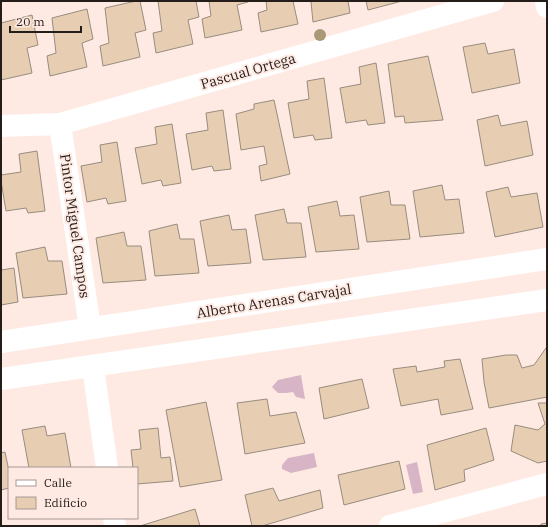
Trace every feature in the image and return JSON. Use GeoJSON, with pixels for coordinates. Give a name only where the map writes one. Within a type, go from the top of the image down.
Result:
{"type":"FeatureCollection","features":[{"type":"Feature","properties":{"kind":"street","name":"Pascual Ortega"},"geometry":{"type":"LineString","coordinates":[[1,126],[60,124],[493,1]]}},
{"type":"Feature","properties":{"kind":"street"},"geometry":{"type":"LineString","coordinates":[[546,1],[547,7]]}},
{"type":"Feature","properties":{"kind":"street","name":"Pintor Miguel Campos"},"geometry":{"type":"LineString","coordinates":[[60,124],[90,328]]}},
{"type":"Feature","properties":{"kind":"street","name":"Alberto Arenas Carvajal"},"geometry":{"type":"LineString","coordinates":[[1,342],[547,259]]}},
{"type":"Feature","properties":{"kind":"street"},"geometry":{"type":"LineString","coordinates":[[1,379],[547,300]]}},
{"type":"Feature","properties":{"kind":"street"},"geometry":{"type":"LineString","coordinates":[[93,366],[107,467]]}},
{"type":"Feature","properties":{"kind":"street"},"geometry":{"type":"LineString","coordinates":[[390,526],[547,484]]}},
{"type":"Feature","properties":{"kind":"shaded area"},"geometry":{"type":"Polygon","coordinates":[[[301,375],[305,399],[296,397],[293,392],[278,393],[272,387],[278,380],[301,375]]]}},
{"type":"Feature","properties":{"kind":"shaded area"},"geometry":{"type":"Polygon","coordinates":[[[314,453],[317,467],[291,473],[282,469],[282,465],[288,458],[314,453]]]}},
{"type":"Feature","properties":{"kind":"shaded area"},"geometry":{"type":"Polygon","coordinates":[[[417,462],[423,492],[413,494],[406,465],[417,462]]]}},
{"type":"Feature","properties":{"kind":"building"},"geometry":{"type":"Polygon","coordinates":[[[140,1],[146,30],[135,33],[140,57],[103,66],[100,46],[109,43],[105,8],[140,1]]]}},
{"type":"Feature","properties":{"kind":"building"},"geometry":{"type":"Polygon","coordinates":[[[158,1],[196,1],[199,17],[188,20],[193,44],[156,53],[153,33],[162,31],[158,1]]]}},
{"type":"Feature","properties":{"kind":"building"},"geometry":{"type":"Polygon","coordinates":[[[209,1],[248,1],[237,5],[242,30],[205,38],[202,19],[211,16],[209,1]]]}},
{"type":"Feature","properties":{"kind":"building"},"geometry":{"type":"Polygon","coordinates":[[[266,1],[293,1],[298,24],[261,32],[258,13],[267,10],[266,1]]]}},
{"type":"Feature","properties":{"kind":"building"},"geometry":{"type":"Polygon","coordinates":[[[348,1],[350,13],[313,22],[311,2],[348,1]]]}},
{"type":"Feature","properties":{"kind":"building"},"geometry":{"type":"Polygon","coordinates":[[[366,1],[402,1],[368,10],[366,1]]]}},
{"type":"Feature","properties":{"kind":"building"},"geometry":{"type":"Polygon","coordinates":[[[87,9],[93,39],[82,43],[87,67],[50,76],[47,56],[56,53],[52,18],[87,9]]]}},
{"type":"Feature","properties":{"kind":"building"},"geometry":{"type":"Polygon","coordinates":[[[32,15],[38,45],[27,48],[32,73],[1,80],[1,23],[32,15]]]}},
{"type":"Feature","properties":{"kind":"building"},"geometry":{"type":"Polygon","coordinates":[[[485,43],[488,54],[514,49],[520,83],[472,93],[463,47],[485,43]]]}},
{"type":"Feature","properties":{"kind":"building"},"geometry":{"type":"Polygon","coordinates":[[[428,56],[443,120],[405,123],[404,116],[395,117],[388,64],[428,56]]]}},
{"type":"Feature","properties":{"kind":"building"},"geometry":{"type":"Polygon","coordinates":[[[376,63],[385,123],[368,125],[366,120],[346,123],[340,88],[361,84],[359,67],[376,63]]]}},
{"type":"Feature","properties":{"kind":"building"},"geometry":{"type":"Polygon","coordinates":[[[324,78],[332,138],[315,140],[313,135],[294,138],[288,103],[309,99],[307,81],[324,78]]]}},
{"type":"Feature","properties":{"kind":"building"},"geometry":{"type":"Polygon","coordinates":[[[274,100],[290,174],[261,181],[259,166],[267,164],[264,146],[241,150],[236,114],[254,109],[254,104],[274,100]]]}},
{"type":"Feature","properties":{"kind":"building"},"geometry":{"type":"Polygon","coordinates":[[[223,110],[231,169],[214,171],[212,166],[192,170],[186,134],[208,130],[206,113],[223,110]]]}},
{"type":"Feature","properties":{"kind":"building"},"geometry":{"type":"Polygon","coordinates":[[[498,115],[501,126],[527,121],[533,155],[485,166],[477,120],[498,115]]]}},
{"type":"Feature","properties":{"kind":"building"},"geometry":{"type":"Polygon","coordinates":[[[172,124],[181,183],[163,186],[161,180],[142,184],[135,148],[157,144],[155,127],[172,124]]]}},
{"type":"Feature","properties":{"kind":"building"},"geometry":{"type":"Polygon","coordinates":[[[117,142],[126,201],[108,204],[106,198],[87,202],[81,166],[102,162],[100,145],[117,142]]]}},
{"type":"Feature","properties":{"kind":"building"},"geometry":{"type":"Polygon","coordinates":[[[37,151],[45,211],[28,213],[26,208],[6,211],[1,175],[21,172],[19,154],[37,151]]]}},
{"type":"Feature","properties":{"kind":"building"},"geometry":{"type":"Polygon","coordinates":[[[442,185],[445,200],[459,199],[464,233],[420,237],[413,191],[442,185]]]}},
{"type":"Feature","properties":{"kind":"building"},"geometry":{"type":"Polygon","coordinates":[[[508,187],[511,197],[537,193],[543,227],[495,237],[486,192],[508,187]]]}},
{"type":"Feature","properties":{"kind":"building"},"geometry":{"type":"Polygon","coordinates":[[[389,191],[391,205],[405,205],[410,239],[367,242],[360,197],[389,191]]]}},
{"type":"Feature","properties":{"kind":"building"},"geometry":{"type":"Polygon","coordinates":[[[337,201],[340,216],[354,215],[359,249],[316,252],[308,207],[337,201]]]}},
{"type":"Feature","properties":{"kind":"building"},"geometry":{"type":"Polygon","coordinates":[[[284,209],[287,223],[301,223],[306,257],[263,260],[255,215],[284,209]]]}},
{"type":"Feature","properties":{"kind":"building"},"geometry":{"type":"Polygon","coordinates":[[[229,215],[232,230],[246,229],[251,263],[208,266],[200,221],[229,215]]]}},
{"type":"Feature","properties":{"kind":"building"},"geometry":{"type":"Polygon","coordinates":[[[177,224],[180,239],[194,239],[199,273],[155,276],[149,231],[177,224]]]}},
{"type":"Feature","properties":{"kind":"building"},"geometry":{"type":"Polygon","coordinates":[[[124,232],[127,246],[141,246],[146,280],[103,283],[96,238],[124,232]]]}},
{"type":"Feature","properties":{"kind":"building"},"geometry":{"type":"Polygon","coordinates":[[[45,247],[48,261],[62,261],[67,294],[23,298],[16,253],[45,247]]]}},
{"type":"Feature","properties":{"kind":"building"},"geometry":{"type":"Polygon","coordinates":[[[14,268],[18,302],[1,305],[1,270],[14,268]]]}},
{"type":"Feature","properties":{"kind":"building"},"geometry":{"type":"Polygon","coordinates":[[[546,348],[547,397],[489,408],[484,382],[482,359],[506,355],[517,355],[522,368],[534,365],[546,348]]]}},
{"type":"Feature","properties":{"kind":"building"},"geometry":{"type":"Polygon","coordinates":[[[460,359],[473,409],[441,415],[438,399],[401,406],[393,369],[416,366],[417,372],[445,367],[444,361],[460,359]]]}},
{"type":"Feature","properties":{"kind":"building"},"geometry":{"type":"Polygon","coordinates":[[[362,379],[369,408],[324,419],[319,388],[362,379]]]}},
{"type":"Feature","properties":{"kind":"building"},"geometry":{"type":"Polygon","coordinates":[[[267,399],[270,416],[296,412],[305,443],[245,454],[237,403],[267,399]]]}},
{"type":"Feature","properties":{"kind":"building"},"geometry":{"type":"Polygon","coordinates":[[[206,402],[222,480],[180,487],[166,410],[206,402]]]}},
{"type":"Feature","properties":{"kind":"building"},"geometry":{"type":"Polygon","coordinates":[[[538,403],[547,403],[547,461],[538,463],[511,451],[515,425],[538,430],[545,424],[538,403]]]}},
{"type":"Feature","properties":{"kind":"building"},"geometry":{"type":"Polygon","coordinates":[[[45,426],[47,436],[65,433],[71,467],[29,467],[22,430],[45,426]]]}},
{"type":"Feature","properties":{"kind":"building"},"geometry":{"type":"Polygon","coordinates":[[[158,428],[161,458],[170,457],[173,481],[138,484],[138,467],[133,467],[131,450],[141,449],[139,430],[158,428]]]}},
{"type":"Feature","properties":{"kind":"building"},"geometry":{"type":"Polygon","coordinates":[[[486,428],[494,460],[464,470],[465,481],[435,490],[427,445],[486,428]]]}},
{"type":"Feature","properties":{"kind":"building"},"geometry":{"type":"Polygon","coordinates":[[[5,452],[8,467],[8,488],[1,490],[1,453],[5,452]]]}},
{"type":"Feature","properties":{"kind":"building"},"geometry":{"type":"Polygon","coordinates":[[[399,461],[405,489],[344,505],[338,475],[399,461]]]}},
{"type":"Feature","properties":{"kind":"building"},"geometry":{"type":"Polygon","coordinates":[[[273,488],[279,501],[320,490],[323,508],[262,526],[252,526],[245,495],[273,488]]]}},
{"type":"Feature","properties":{"kind":"building"},"geometry":{"type":"Polygon","coordinates":[[[195,509],[200,526],[140,526],[195,509]]]}},
{"type":"Feature","properties":{"kind":"building"},"geometry":{"type":"Polygon","coordinates":[[[547,523],[547,526],[541,526],[541,524],[547,523]]]}}]}
